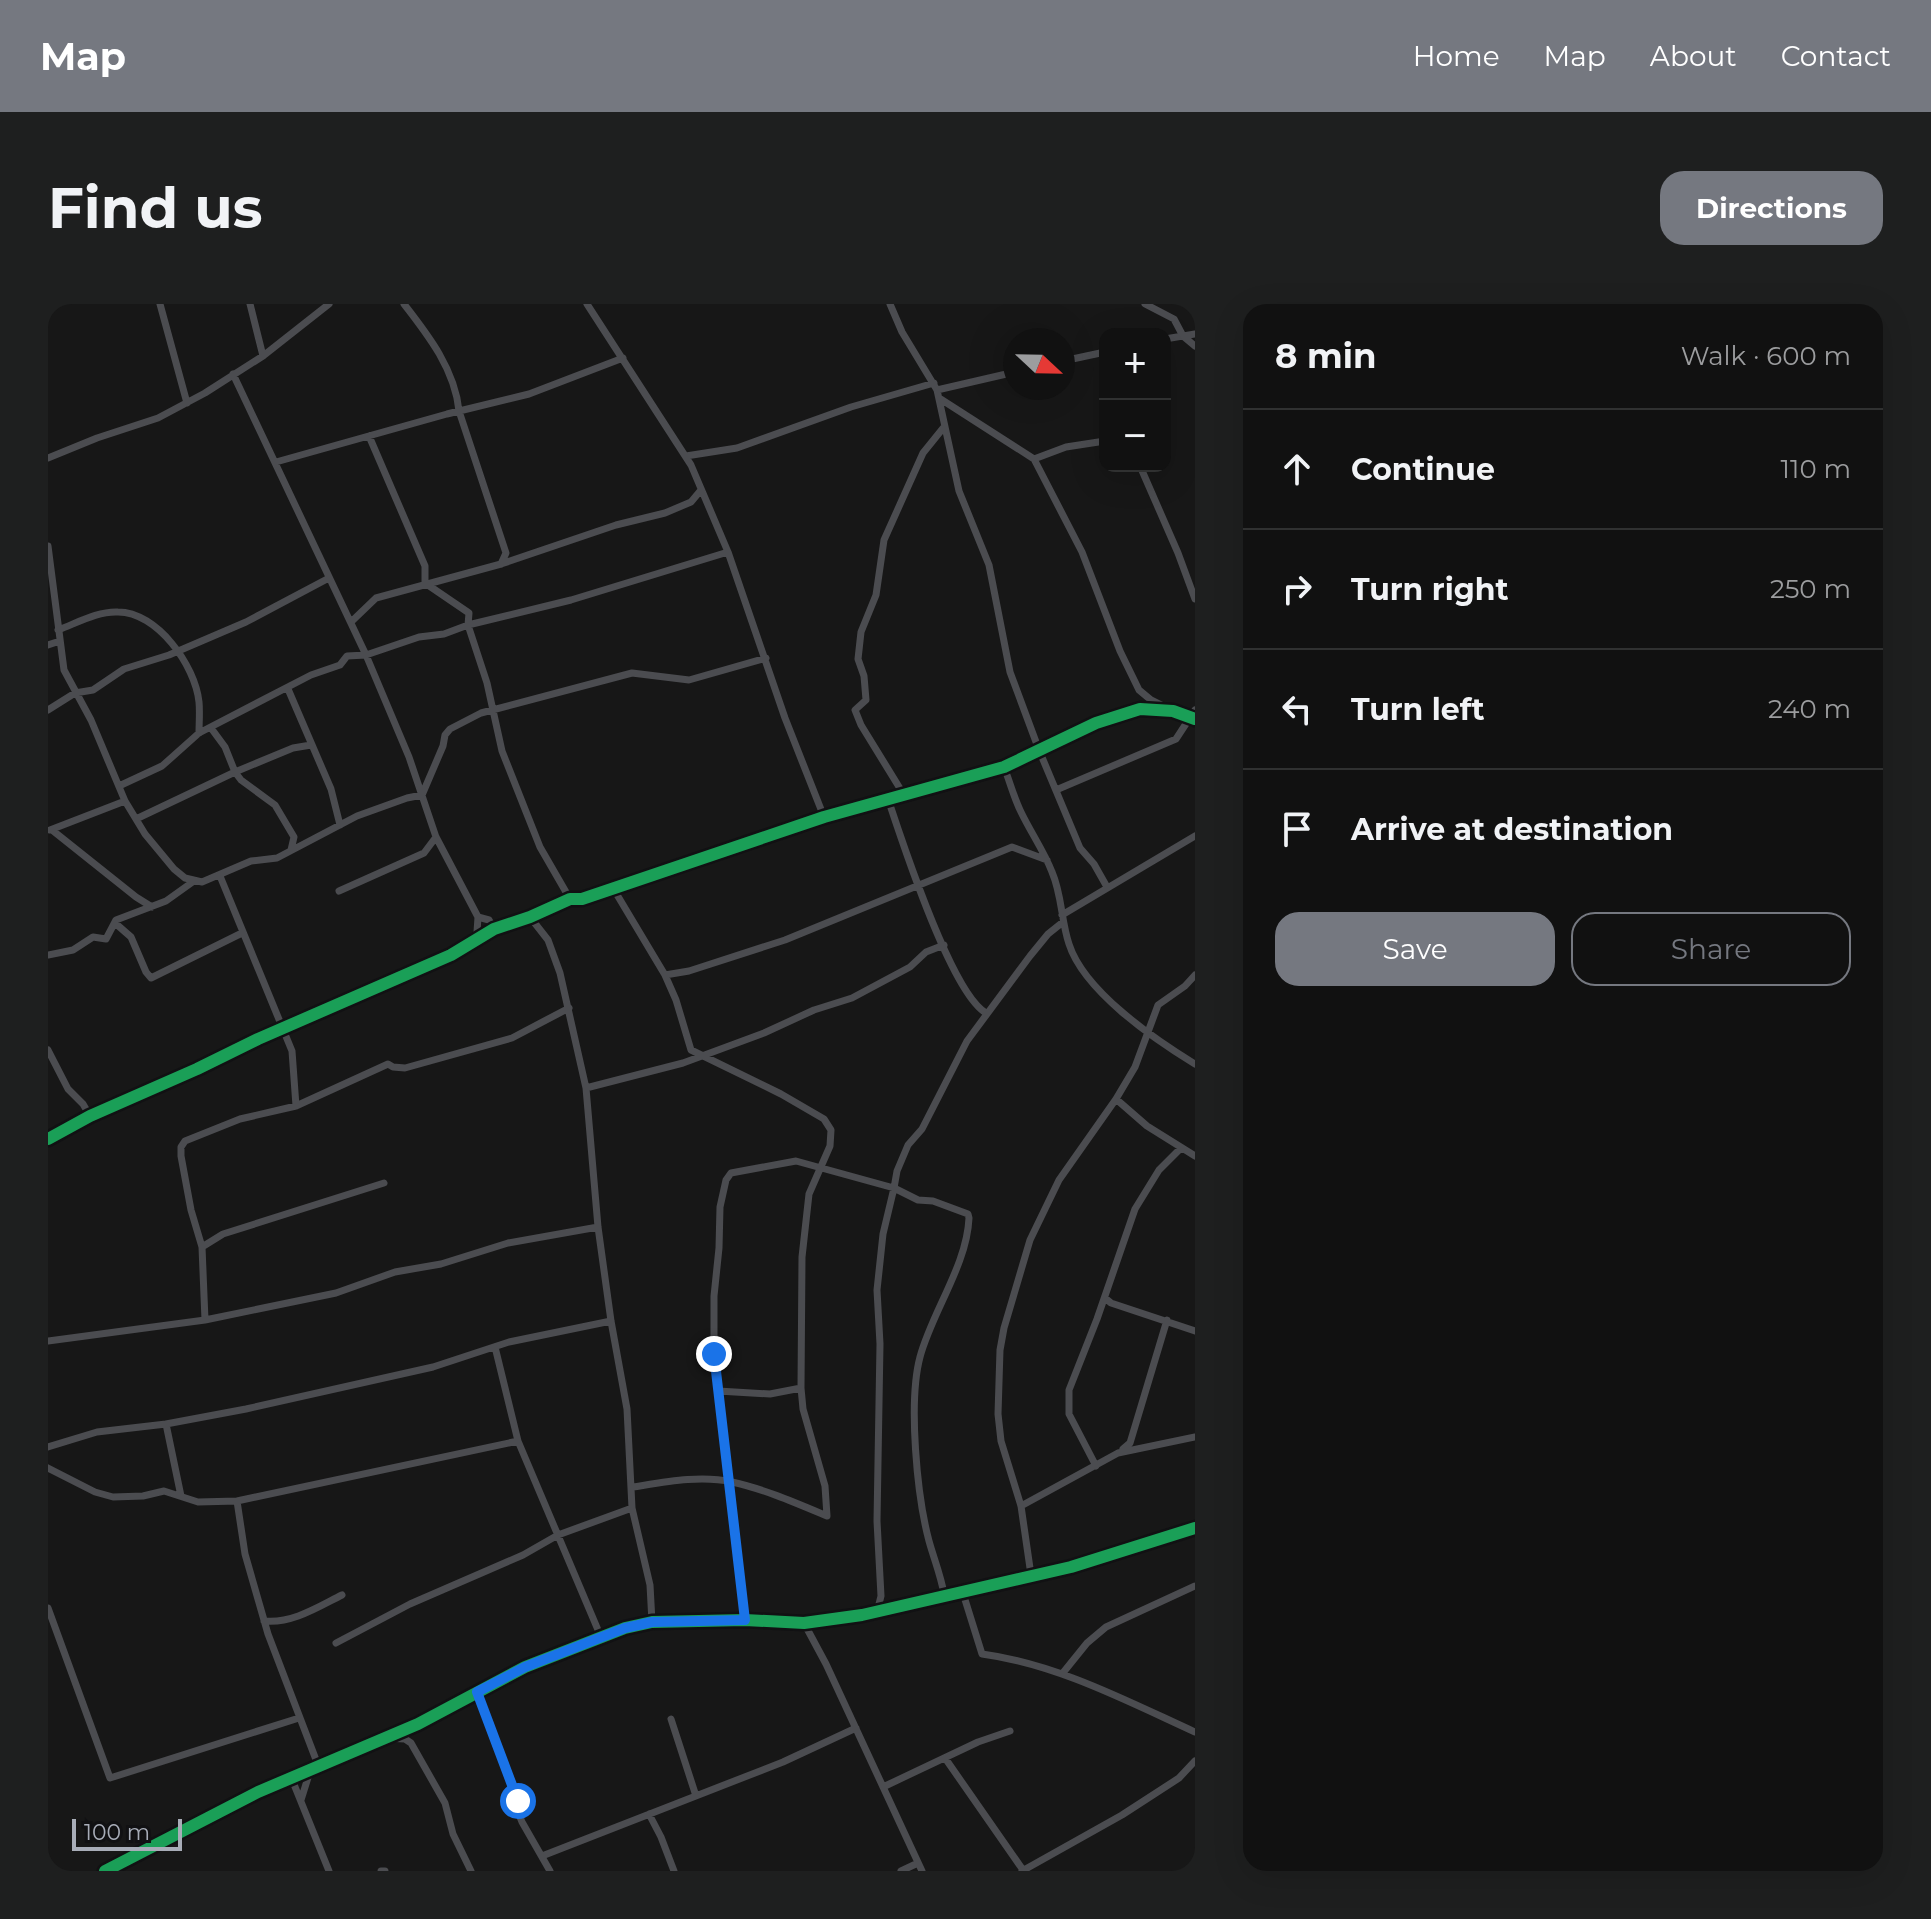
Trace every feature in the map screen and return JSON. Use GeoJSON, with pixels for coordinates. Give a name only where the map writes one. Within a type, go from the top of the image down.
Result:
{"type":"FeatureCollection","features":[{"type":"Feature","properties":{"kind":"street"},"geometry":{"type":"LineString","coordinates":[[160,304],[187,403]]}},
{"type":"Feature","properties":{"kind":"street"},"geometry":{"type":"LineString","coordinates":[[250,304],[263,356]]}},
{"type":"Feature","properties":{"kind":"street"},"geometry":{"type":"LineString","coordinates":[[48,458],[158,418],[187,403],[263,356],[329,304]]}},
{"type":"Feature","properties":{"kind":"street"},"geometry":{"type":"LineString","coordinates":[[404,304],[440,353],[457,394],[459,411],[506,553],[501,564]]}},
{"type":"Feature","properties":{"kind":"street"},"geometry":{"type":"LineString","coordinates":[[587,304],[686,456],[728,552],[785,718],[824,817]]}},
{"type":"Feature","properties":{"kind":"street"},"geometry":{"type":"LineString","coordinates":[[890,304],[902,332],[937,391],[959,491],[989,565],[1010,672],[1039,750],[1080,848],[1094,864],[1107,887]]}},
{"type":"Feature","properties":{"kind":"street"},"geometry":{"type":"LineString","coordinates":[[1145,304],[1174,319],[1183,336],[1195,346]]}},
{"type":"Feature","properties":{"kind":"street"},"geometry":{"type":"LineString","coordinates":[[1171,338],[1195,334]]}},
{"type":"Feature","properties":{"kind":"street"},"geometry":{"type":"LineString","coordinates":[[1075,358],[1099,353]]}},
{"type":"Feature","properties":{"kind":"street"},"geometry":{"type":"LineString","coordinates":[[276,462],[529,394],[623,358]]}},
{"type":"Feature","properties":{"kind":"street"},"geometry":{"type":"LineString","coordinates":[[233,374],[366,655],[436,837],[478,917],[479,939]]}},
{"type":"Feature","properties":{"kind":"street"},"geometry":{"type":"LineString","coordinates":[[686,456],[737,448],[851,407],[1003,375]]}},
{"type":"Feature","properties":{"kind":"street"},"geometry":{"type":"LineString","coordinates":[[937,391],[1034,459],[1082,552],[1120,651],[1139,690],[1173,711]]}},
{"type":"Feature","properties":{"kind":"street"},"geometry":{"type":"LineString","coordinates":[[904,795],[855,710],[866,700],[864,676],[858,659],[861,632],[876,595],[884,540],[923,453],[944,427]]}},
{"type":"Feature","properties":{"kind":"street"},"geometry":{"type":"LineString","coordinates":[[369,436],[425,566],[425,583]]}},
{"type":"Feature","properties":{"kind":"street"},"geometry":{"type":"LineString","coordinates":[[1034,459],[1066,447],[1099,442]]}},
{"type":"Feature","properties":{"kind":"street"},"geometry":{"type":"LineString","coordinates":[[1143,472],[1195,599]]}},
{"type":"Feature","properties":{"kind":"street"},"geometry":{"type":"LineString","coordinates":[[351,622],[372,600],[501,564],[616,525],[665,513],[691,502],[701,490]]}},
{"type":"Feature","properties":{"kind":"street"},"geometry":{"type":"LineString","coordinates":[[48,546],[64,670],[91,720],[125,801],[136,819],[174,869],[194,881],[202,882],[220,876],[251,861],[277,858],[388,804],[422,795],[432,776],[445,735],[450,729],[492,709],[519,705],[632,673],[689,680],[766,658]]}},
{"type":"Feature","properties":{"kind":"street"},"geometry":{"type":"LineString","coordinates":[[119,786],[162,766],[199,733],[311,675],[340,665],[347,656],[366,655],[419,637],[444,634],[468,625],[571,600],[728,552]]}},
{"type":"Feature","properties":{"kind":"street"},"geometry":{"type":"LineString","coordinates":[[48,710],[75,693],[93,690],[124,669],[169,655],[246,622],[329,578]]}},
{"type":"Feature","properties":{"kind":"street"},"geometry":{"type":"LineString","coordinates":[[425,583],[467,609],[468,625],[502,751],[540,847],[570,899]]}},
{"type":"Feature","properties":{"kind":"street"},"geometry":{"type":"LineString","coordinates":[[58,630],[105,612],[121,611],[145,619],[185,657],[199,701],[199,733]]}},
{"type":"Feature","properties":{"kind":"street"},"geometry":{"type":"LineString","coordinates":[[48,645],[60,641]]}},
{"type":"Feature","properties":{"kind":"street"},"geometry":{"type":"LineString","coordinates":[[288,689],[331,789],[340,825]]}},
{"type":"Feature","properties":{"kind":"street"},"geometry":{"type":"LineString","coordinates":[[48,1139],[90,1116],[451,955],[494,929],[570,899],[582,899],[824,817],[1004,767],[1096,723],[1140,709],[1194,716],[1176,739],[1056,790]]}},
{"type":"Feature","properties":{"kind":"street"},"geometry":{"type":"LineString","coordinates":[[211,728],[225,747],[241,780],[275,805],[294,837],[291,850]]}},
{"type":"Feature","properties":{"kind":"street"},"geometry":{"type":"LineString","coordinates":[[136,819],[235,772],[293,748],[311,745]]}},
{"type":"Feature","properties":{"kind":"street"},"geometry":{"type":"LineString","coordinates":[[1004,767],[1020,810],[1047,860],[1056,883],[1070,947],[1083,968],[1102,993],[1155,1039],[1195,1064]]}},
{"type":"Feature","properties":{"kind":"street"},"geometry":{"type":"LineString","coordinates":[[888,799],[917,886],[944,945],[977,1008],[986,1013]]}},
{"type":"Feature","properties":{"kind":"street"},"geometry":{"type":"LineString","coordinates":[[50,830],[125,801]]}},
{"type":"Feature","properties":{"kind":"street"},"geometry":{"type":"LineString","coordinates":[[50,830],[152,907]]}},
{"type":"Feature","properties":{"kind":"street"},"geometry":{"type":"LineString","coordinates":[[877,1612],[881,1596],[877,1521],[880,1344],[877,1290],[883,1234],[897,1171],[908,1145],[922,1129],[956,1059],[986,1013],[1048,934],[1107,887],[1195,836]]}},
{"type":"Feature","properties":{"kind":"street"},"geometry":{"type":"LineString","coordinates":[[339,891],[424,853],[436,837]]}},
{"type":"Feature","properties":{"kind":"street"},"geometry":{"type":"LineString","coordinates":[[665,975],[689,971],[785,940],[1012,847],[1047,860]]}},
{"type":"Feature","properties":{"kind":"street"},"geometry":{"type":"LineString","coordinates":[[220,876],[292,1051],[296,1106]]}},
{"type":"Feature","properties":{"kind":"street"},"geometry":{"type":"LineString","coordinates":[[48,955],[73,950],[93,937],[106,939],[120,918],[166,901],[194,881]]}},
{"type":"Feature","properties":{"kind":"street"},"geometry":{"type":"LineString","coordinates":[[613,888],[665,975],[691,1050],[747,1076],[824,1119],[831,1130],[830,1146],[809,1194],[802,1257],[803,1409],[825,1486],[827,1516],[730,1481],[666,1481],[633,1487]]}},
{"type":"Feature","properties":{"kind":"street"},"geometry":{"type":"LineString","coordinates":[[478,917],[489,920],[494,929]]}},
{"type":"Feature","properties":{"kind":"street"},"geometry":{"type":"LineString","coordinates":[[530,917],[548,940],[569,1008],[586,1088],[598,1227],[627,1409],[632,1508],[650,1585],[652,1622]]}},
{"type":"Feature","properties":{"kind":"street"},"geometry":{"type":"LineString","coordinates":[[115,923],[131,937],[151,978],[242,933]]}},
{"type":"Feature","properties":{"kind":"street"},"geometry":{"type":"LineString","coordinates":[[586,1088],[683,1063],[764,1033],[814,1010],[852,998],[910,967],[926,952],[944,945]]}},
{"type":"Feature","properties":{"kind":"street"},"geometry":{"type":"LineString","coordinates":[[1031,1575],[1021,1506],[1001,1441],[998,1414],[1000,1350],[1004,1328],[1041,1213],[1059,1180],[1135,1067],[1158,1005],[1195,975]]}},
{"type":"Feature","properties":{"kind":"street"},"geometry":{"type":"LineString","coordinates":[[205,1320],[202,1247],[181,1156],[185,1141],[240,1119],[296,1106],[388,1064],[405,1068],[512,1038],[569,1008]]}},
{"type":"Feature","properties":{"kind":"street"},"geometry":{"type":"LineString","coordinates":[[48,1050],[68,1089],[90,1116]]}},
{"type":"Feature","properties":{"kind":"street"},"geometry":{"type":"LineString","coordinates":[[1116,1099],[1147,1126],[1195,1156]]}},
{"type":"Feature","properties":{"kind":"street"},"geometry":{"type":"LineString","coordinates":[[1096,1466],[1069,1414],[1069,1390],[1135,1209],[1159,1170],[1181,1148]]}},
{"type":"Feature","properties":{"kind":"street"},"geometry":{"type":"LineString","coordinates":[[745,1620],[714,1354],[720,1207],[726,1180],[731,1173],[790,1161],[894,1188],[918,1200],[933,1201],[968,1214],[964,1246],[926,1338],[919,1361],[916,1389],[914,1422],[920,1488],[929,1541],[944,1594]]}},
{"type":"Feature","properties":{"kind":"street"},"geometry":{"type":"LineString","coordinates":[[202,1247],[223,1234],[384,1183]]}},
{"type":"Feature","properties":{"kind":"street"},"geometry":{"type":"LineString","coordinates":[[48,1341],[205,1320],[336,1293],[395,1272],[441,1264],[508,1243],[598,1227]]}},
{"type":"Feature","properties":{"kind":"street"},"geometry":{"type":"LineString","coordinates":[[1105,1298],[1111,1303],[1195,1331]]}},
{"type":"Feature","properties":{"kind":"street"},"geometry":{"type":"LineString","coordinates":[[1021,1506],[1096,1466],[1130,1443],[1167,1320]]}},
{"type":"Feature","properties":{"kind":"street"},"geometry":{"type":"LineString","coordinates":[[48,1447],[97,1432],[166,1424],[246,1409],[433,1367],[568,1328],[611,1321]]}},
{"type":"Feature","properties":{"kind":"street"},"geometry":{"type":"LineString","coordinates":[[495,1347],[518,1441],[601,1637]]}},
{"type":"Feature","properties":{"kind":"street"},"geometry":{"type":"LineString","coordinates":[[718,1391],[770,1394],[801,1388]]}},
{"type":"Feature","properties":{"kind":"street"},"geometry":{"type":"LineString","coordinates":[[166,1424],[181,1496]]}},
{"type":"Feature","properties":{"kind":"street"},"geometry":{"type":"LineString","coordinates":[[1118,1453],[1195,1437]]}},
{"type":"Feature","properties":{"kind":"street"},"geometry":{"type":"LineString","coordinates":[[48,1468],[113,1497],[143,1496],[164,1491],[198,1502],[237,1501],[518,1441]]}},
{"type":"Feature","properties":{"kind":"street"},"geometry":{"type":"LineString","coordinates":[[237,1501],[245,1554],[264,1621],[314,1766],[301,1800]]}},
{"type":"Feature","properties":{"kind":"street"},"geometry":{"type":"LineString","coordinates":[[336,1643],[410,1604],[523,1555],[558,1535],[632,1508]]}},
{"type":"Feature","properties":{"kind":"street"},"geometry":{"type":"LineString","coordinates":[[105,1871],[291,1777],[385,1738],[525,1667],[625,1628],[652,1622],[745,1620],[804,1623],[877,1612],[1071,1567],[1195,1528]]}},
{"type":"Feature","properties":{"kind":"street"},"geometry":{"type":"LineString","coordinates":[[1062,1674],[1087,1643],[1106,1627],[1195,1586]]}},
{"type":"Feature","properties":{"kind":"street"},"geometry":{"type":"LineString","coordinates":[[962,1590],[982,1654],[1009,1658],[1062,1674],[1195,1732]]}},
{"type":"Feature","properties":{"kind":"street"},"geometry":{"type":"LineString","coordinates":[[264,1621],[289,1619],[342,1595]]}},
{"type":"Feature","properties":{"kind":"street"},"geometry":{"type":"LineString","coordinates":[[48,1608],[110,1778],[299,1718]]}},
{"type":"Feature","properties":{"kind":"street"},"geometry":{"type":"LineString","coordinates":[[804,1623],[822,1654],[920,1867],[901,1871]]}},
{"type":"Feature","properties":{"kind":"street"},"geometry":{"type":"LineString","coordinates":[[477,1692],[518,1798],[518,1812],[550,1871]]}},
{"type":"Feature","properties":{"kind":"street"},"geometry":{"type":"LineString","coordinates":[[671,1719],[696,1796]]}},
{"type":"Feature","properties":{"kind":"street"},"geometry":{"type":"LineString","coordinates":[[542,1856],[783,1762],[856,1728]]}},
{"type":"Feature","properties":{"kind":"street"},"geometry":{"type":"LineString","coordinates":[[883,1787],[1010,1731]]}},
{"type":"Feature","properties":{"kind":"street"},"geometry":{"type":"LineString","coordinates":[[385,1738],[405,1739],[411,1743],[445,1803],[453,1834],[471,1871]]}},
{"type":"Feature","properties":{"kind":"street"},"geometry":{"type":"LineString","coordinates":[[945,1758],[1022,1871],[1122,1815],[1194,1766]]}},
{"type":"Feature","properties":{"kind":"street"},"geometry":{"type":"LineString","coordinates":[[291,1777],[329,1871]]}},
{"type":"Feature","properties":{"kind":"street"},"geometry":{"type":"LineString","coordinates":[[649,1814],[674,1871]]}},
{"type":"Feature","properties":{"kind":"cycle path"},"geometry":{"type":"LineString","coordinates":[[48,1139],[90,1116],[258,1039],[451,955],[494,929],[570,899],[582,899],[824,817],[1004,767],[1096,723],[1140,709],[1173,711],[1195,719]]}},
{"type":"Feature","properties":{"kind":"cycle path"},"geometry":{"type":"LineString","coordinates":[[105,1871],[258,1792],[418,1724],[525,1667],[625,1628],[652,1622],[745,1620],[804,1623],[862,1615],[1071,1567],[1195,1528]]}},
{"type":"Feature","properties":{"kind":"route"},"geometry":{"type":"LineString","coordinates":[[518,1801],[477,1692],[525,1667],[625,1628],[652,1622],[745,1620],[714,1354]]}}]}
